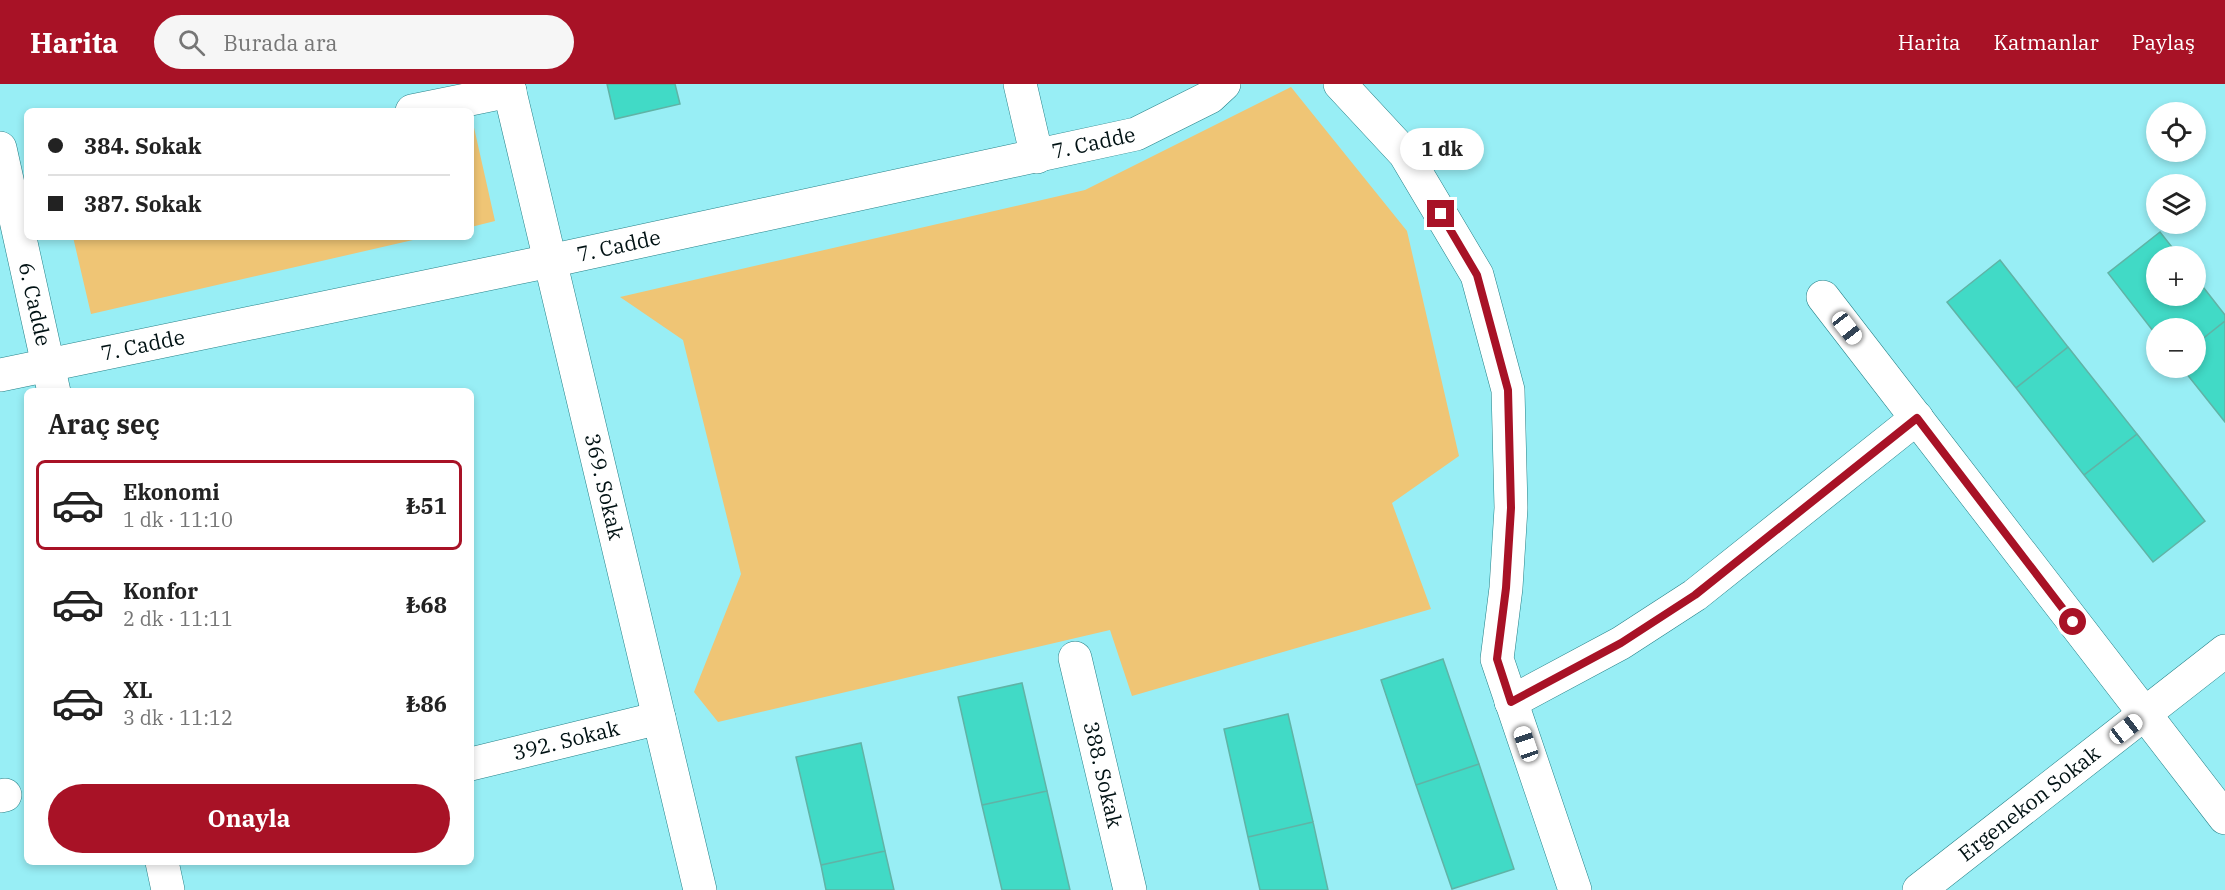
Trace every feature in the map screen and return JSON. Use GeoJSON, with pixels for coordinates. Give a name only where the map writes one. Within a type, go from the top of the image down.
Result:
{"type":"FeatureCollection","features":[{"type":"Feature","properties":{"kind":"street"},"geometry":{"type":"LineString","coordinates":[[1020,84],[1037,157]]}},
{"type":"Feature","properties":{"kind":"street","name":"7. Cadde"},"geometry":{"type":"LineString","coordinates":[[0,375],[51,378],[550,261],[1136,134],[1210,97],[1224,84]]}},
{"type":"Feature","properties":{"kind":"street"},"geometry":{"type":"LineString","coordinates":[[1340,84],[1405,154],[1477,275],[1508,390],[1511,508],[1506,588],[1497,659],[1575,890]]}},
{"type":"Feature","properties":{"kind":"street"},"geometry":{"type":"LineString","coordinates":[[425,108],[509,88]]}},
{"type":"Feature","properties":{"kind":"street","name":"369. Sokak"},"geometry":{"type":"LineString","coordinates":[[509,88],[700,890]]}},
{"type":"Feature","properties":{"kind":"street","name":"6. Cadde"},"geometry":{"type":"LineString","coordinates":[[0,148],[12,191],[51,378]]}},
{"type":"Feature","properties":{"kind":"street"},"geometry":{"type":"LineString","coordinates":[[1823,297],[2225,818]]}},
{"type":"Feature","properties":{"kind":"street"},"geometry":{"type":"LineString","coordinates":[[1511,702],[1621,643],[1695,595],[1917,418]]}},
{"type":"Feature","properties":{"kind":"street","name":"Ergenekon Sokak"},"geometry":{"type":"LineString","coordinates":[[1919,890],[2225,651]]}},
{"type":"Feature","properties":{"kind":"street","name":"388. Sokak"},"geometry":{"type":"LineString","coordinates":[[1075,658],[1130,890]]}},
{"type":"Feature","properties":{"kind":"street","name":"392. Sokak"},"geometry":{"type":"LineString","coordinates":[[474,763],[659,718]]}},
{"type":"Feature","properties":{"kind":"street"},"geometry":{"type":"LineString","coordinates":[[163,865],[168,890]]}},
{"type":"Feature","properties":{"kind":"shaded area"},"geometry":{"type":"Polygon","coordinates":[[[1291,87],[1407,231],[1459,456],[1392,503],[1431,609],[1132,696],[1110,630],[718,722],[694,692],[741,574],[683,340],[620,297],[1085,190],[1291,87]]]}},
{"type":"Feature","properties":{"kind":"shaded area"},"geometry":{"type":"Polygon","coordinates":[[[474,127],[495,221],[474,226],[474,127]]]}},
{"type":"Feature","properties":{"kind":"shaded area"},"geometry":{"type":"Polygon","coordinates":[[[74,240],[413,240],[91,314],[74,240]]]}},
{"type":"Feature","properties":{"kind":"building"},"geometry":{"type":"Polygon","coordinates":[[[607,84],[675,84],[680,104],[615,119],[607,84]]]}},
{"type":"Feature","properties":{"kind":"building"},"geometry":{"type":"Polygon","coordinates":[[[2157,234],[2162,234],[2171,246],[2146,246],[2146,306],[2206,306],[2206,291],[2225,315],[2225,321],[2206,336],[2206,318],[2146,318],[2146,322],[2108,273],[2157,234]]]}},
{"type":"Feature","properties":{"kind":"building"},"geometry":{"type":"Polygon","coordinates":[[[2000,260],[2068,347],[2016,388],[1947,302],[2000,260]]]}},
{"type":"Feature","properties":{"kind":"building"},"geometry":{"type":"Polygon","coordinates":[[[2225,321],[2225,422],[2190,378],[2206,378],[2206,336],[2225,321]]]}},
{"type":"Feature","properties":{"kind":"building"},"geometry":{"type":"Polygon","coordinates":[[[2068,347],[2137,434],[2084,475],[2016,388],[2068,347]]]}},
{"type":"Feature","properties":{"kind":"building"},"geometry":{"type":"Polygon","coordinates":[[[2137,434],[2205,521],[2153,562],[2084,475],[2137,434]]]}},
{"type":"Feature","properties":{"kind":"building"},"geometry":{"type":"Polygon","coordinates":[[[1443,659],[1479,764],[1416,785],[1381,680],[1443,659]]]}},
{"type":"Feature","properties":{"kind":"building"},"geometry":{"type":"Polygon","coordinates":[[[1022,683],[1047,791],[982,805],[958,697],[1022,683]]]}},
{"type":"Feature","properties":{"kind":"building"},"geometry":{"type":"Polygon","coordinates":[[[1288,714],[1313,822],[1248,837],[1224,729],[1288,714]]]}},
{"type":"Feature","properties":{"kind":"building"},"geometry":{"type":"Polygon","coordinates":[[[861,743],[885,851],[821,865],[796,757],[861,743]]]}},
{"type":"Feature","properties":{"kind":"building"},"geometry":{"type":"Polygon","coordinates":[[[1479,764],[1514,869],[1452,889],[1416,785],[1479,764]]]}},
{"type":"Feature","properties":{"kind":"building"},"geometry":{"type":"Polygon","coordinates":[[[1047,791],[1070,890],[1002,890],[982,805],[1047,791]]]}},
{"type":"Feature","properties":{"kind":"building"},"geometry":{"type":"Polygon","coordinates":[[[1313,822],[1328,890],[1260,890],[1248,837],[1313,822]]]}},
{"type":"Feature","properties":{"kind":"building"},"geometry":{"type":"Polygon","coordinates":[[[885,851],[894,890],[826,890],[821,865],[885,851]]]}},
{"type":"Feature","properties":{"kind":"route"},"geometry":{"type":"LineString","coordinates":[[1441,214],[1477,275],[1508,390],[1511,508],[1506,588],[1497,659],[1511,702],[1621,643],[1695,595],[1917,418],[2073,622]]}}]}
